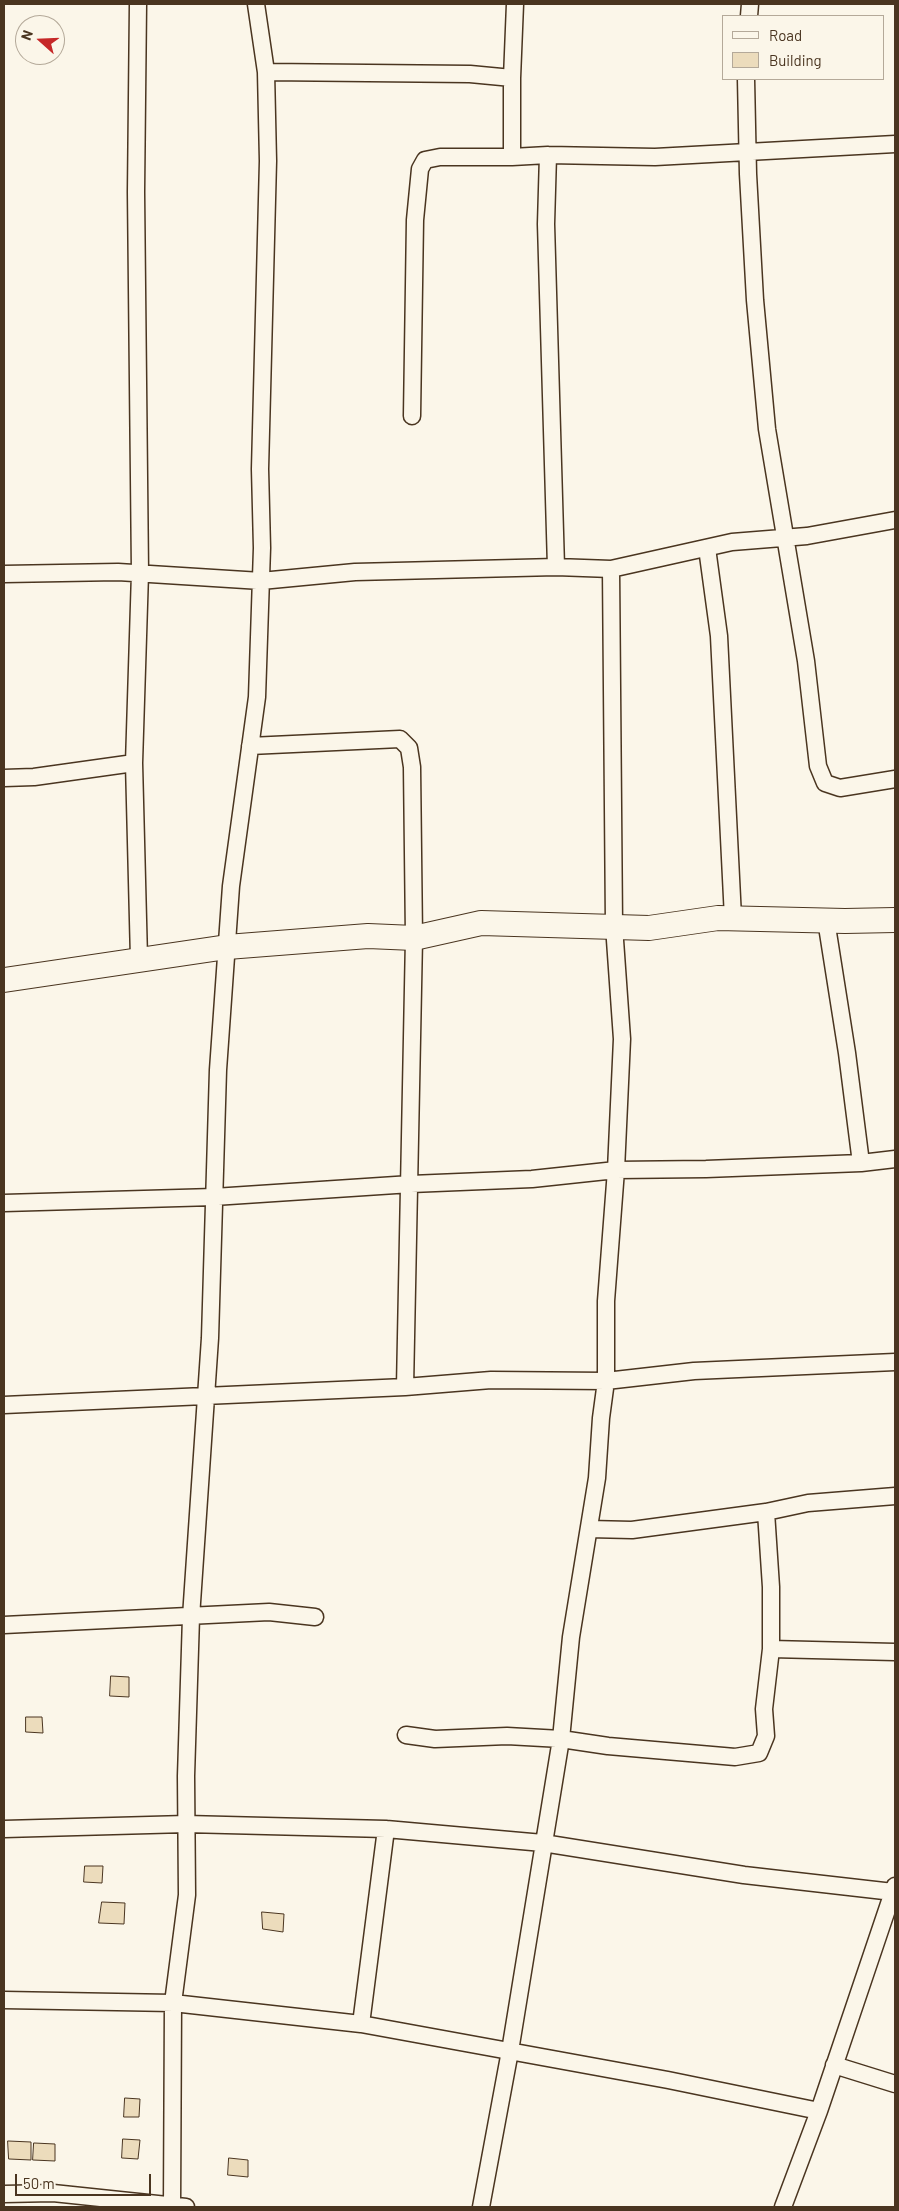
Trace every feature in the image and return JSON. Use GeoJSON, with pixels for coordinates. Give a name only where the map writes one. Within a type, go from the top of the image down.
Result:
{"type":"FeatureCollection","features":[{"type":"Feature","properties":{"kind":"main road"},"geometry":{"type":"LineString","coordinates":[[4,980],[227,947],[368,936],[414,938],[481,923],[649,928],[718,918],[895,920]]}},
{"type":"Feature","properties":{"kind":"street"},"geometry":{"type":"LineString","coordinates":[[138,4],[136,192],[140,573],[134,763],[139,959]]}},
{"type":"Feature","properties":{"kind":"street"},"geometry":{"type":"LineString","coordinates":[[4,2194],[53,2193],[176,2207],[173,2003],[187,1895],[186,1824],[191,1617],[210,1338],[218,1070],[231,886],[257,696],[262,548],[260,469],[268,161],[266,72],[256,4]]}},
{"type":"Feature","properties":{"kind":"street"},"geometry":{"type":"LineString","coordinates":[[512,157],[512,78],[515,4]]}},
{"type":"Feature","properties":{"kind":"street"},"geometry":{"type":"LineString","coordinates":[[266,72],[470,74],[512,78]]}},
{"type":"Feature","properties":{"kind":"street"},"geometry":{"type":"LineString","coordinates":[[746,80],[755,300],[767,429],[806,661],[818,766],[825,783],[840,788],[895,779]]}},
{"type":"Feature","properties":{"kind":"street"},"geometry":{"type":"LineString","coordinates":[[412,416],[415,220],[420,169],[425,160],[440,157],[548,155],[655,157],[895,144]]}},
{"type":"Feature","properties":{"kind":"street"},"geometry":{"type":"LineString","coordinates":[[548,155],[546,224],[556,567]]}},
{"type":"Feature","properties":{"kind":"street"},"geometry":{"type":"LineString","coordinates":[[4,574],[118,572],[261,581],[355,572],[556,567],[611,569],[732,542],[786,537],[895,520]]}},
{"type":"Feature","properties":{"kind":"street"},"geometry":{"type":"LineString","coordinates":[[707,548],[719,636],[733,918]]}},
{"type":"Feature","properties":{"kind":"street"},"geometry":{"type":"LineString","coordinates":[[481,2207],[510,2051],[561,1738],[571,1637],[597,1478],[601,1418],[606,1381],[606,1301],[616,1170],[622,1038],[614,926],[611,569]]}},
{"type":"Feature","properties":{"kind":"street"},"geometry":{"type":"LineString","coordinates":[[250,746],[400,739],[409,748],[412,766],[414,938],[406,1387]]}},
{"type":"Feature","properties":{"kind":"street"},"geometry":{"type":"LineString","coordinates":[[4,778],[34,777],[134,763]]}},
{"type":"Feature","properties":{"kind":"street"},"geometry":{"type":"LineString","coordinates":[[826,920],[847,1053],[861,1163]]}},
{"type":"Feature","properties":{"kind":"street"},"geometry":{"type":"LineString","coordinates":[[4,1203],[214,1197],[411,1184],[532,1179],[616,1170],[706,1169],[861,1163],[895,1159]]}},
{"type":"Feature","properties":{"kind":"street"},"geometry":{"type":"LineString","coordinates":[[4,1405],[406,1387],[491,1380],[606,1381],[694,1371],[895,1362]]}},
{"type":"Feature","properties":{"kind":"street"},"geometry":{"type":"LineString","coordinates":[[589,1529],[632,1530],[766,1512],[808,1503],[895,1496]]}},
{"type":"Feature","properties":{"kind":"street"},"geometry":{"type":"LineString","coordinates":[[406,1735],[436,1739],[507,1736],[561,1738],[608,1746],[735,1757],[759,1753],[766,1736],[764,1709],[771,1650],[771,1587],[766,1512]]}},
{"type":"Feature","properties":{"kind":"street"},"geometry":{"type":"LineString","coordinates":[[4,1625],[269,1612],[315,1617]]}},
{"type":"Feature","properties":{"kind":"street"},"geometry":{"type":"LineString","coordinates":[[771,1650],[895,1652]]}},
{"type":"Feature","properties":{"kind":"street"},"geometry":{"type":"LineString","coordinates":[[4,1829],[186,1824],[386,1829],[543,1843],[744,1875],[894,1889],[819,2111],[783,2207]]}},
{"type":"Feature","properties":{"kind":"street"},"geometry":{"type":"LineString","coordinates":[[361,2024],[386,1829]]}},
{"type":"Feature","properties":{"kind":"street"},"geometry":{"type":"LineString","coordinates":[[4,2000],[173,2003],[361,2024],[819,2111]]}},
{"type":"Feature","properties":{"kind":"street"},"geometry":{"type":"LineString","coordinates":[[834,2065],[895,2084]]}},
{"type":"Feature","properties":{"kind":"building"},"geometry":{"type":"Polygon","coordinates":[[[111,1676],[129,1677],[129,1697],[110,1696],[111,1676]]]}},
{"type":"Feature","properties":{"kind":"building"},"geometry":{"type":"Polygon","coordinates":[[[26,1717],[42,1717],[43,1733],[26,1732],[26,1717]]]}},
{"type":"Feature","properties":{"kind":"building"},"geometry":{"type":"Polygon","coordinates":[[[85,1866],[103,1866],[102,1883],[84,1882],[85,1866]]]}},
{"type":"Feature","properties":{"kind":"building"},"geometry":{"type":"Polygon","coordinates":[[[102,1902],[125,1903],[124,1924],[99,1923],[102,1902]]]}},
{"type":"Feature","properties":{"kind":"building"},"geometry":{"type":"Polygon","coordinates":[[[262,1912],[284,1914],[283,1932],[263,1929],[262,1912]]]}},
{"type":"Feature","properties":{"kind":"building"},"geometry":{"type":"Polygon","coordinates":[[[125,2098],[140,2099],[139,2117],[124,2117],[125,2098]]]}},
{"type":"Feature","properties":{"kind":"building"},"geometry":{"type":"Polygon","coordinates":[[[123,2139],[140,2140],[138,2159],[122,2158],[123,2139]]]}},
{"type":"Feature","properties":{"kind":"building"},"geometry":{"type":"Polygon","coordinates":[[[8,2141],[31,2142],[31,2160],[9,2159],[8,2141]]]}},
{"type":"Feature","properties":{"kind":"building"},"geometry":{"type":"Polygon","coordinates":[[[34,2143],[55,2144],[55,2161],[33,2160],[34,2143]]]}},
{"type":"Feature","properties":{"kind":"building"},"geometry":{"type":"Polygon","coordinates":[[[229,2158],[248,2160],[248,2177],[228,2175],[229,2158]]]}}]}
